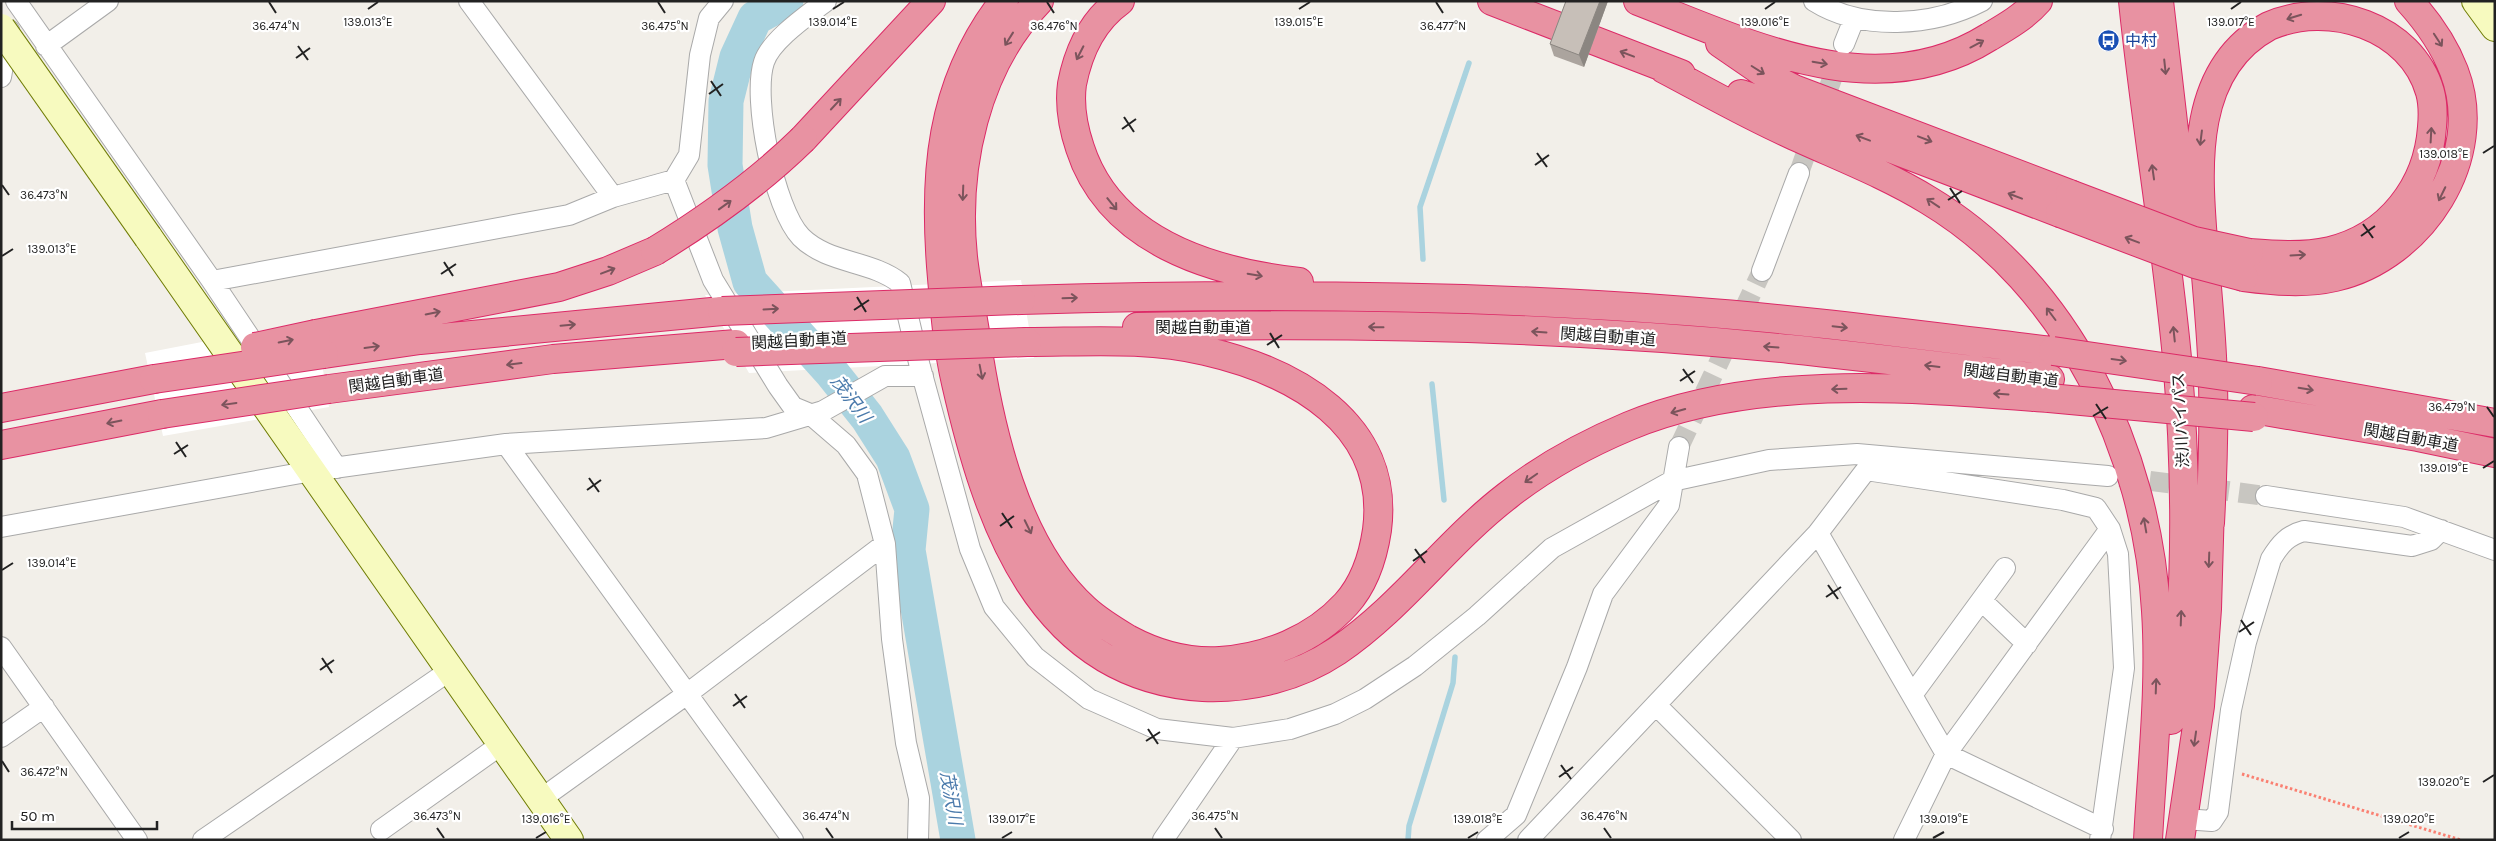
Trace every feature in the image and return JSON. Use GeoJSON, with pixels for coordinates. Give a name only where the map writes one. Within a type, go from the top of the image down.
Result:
{"type":"FeatureCollection","features":[{"type":"Feature","properties":{"kind":"highway"},"geometry":{"type":"LineString","coordinates":[[320,344],[559,287],[608,271],[655,251],[727,204],[779,163],[931,1]]}},
{"type":"Feature","properties":{"kind":"highway"},"geometry":{"type":"LineString","coordinates":[[1004,1],[987,23],[967,62],[952,100],[943,139],[938,178],[938,216],[946,319],[954,373],[980,479],[994,517],[1012,556],[1031,587],[1057,618],[1085,644],[1116,663],[1148,676],[1184,685],[1223,688],[1259,683],[1298,672],[1332,654],[1369,629],[1505,497],[1546,468],[1589,443],[1636,423],[1689,408],[1742,397],[1804,390],[1878,388],[2050,389]]}},
{"type":"Feature","properties":{"kind":"highway"},"geometry":{"type":"LineString","coordinates":[[1026,336],[1154,343],[1202,350],[1270,371],[1301,386],[1328,405],[1348,426],[1366,454],[1375,483],[1378,517],[1374,552],[1364,578],[1347,603],[1319,627],[1300,639],[1265,654],[1232,660],[1206,662],[1173,657],[1142,646],[1113,630],[1085,609],[1062,584],[1039,550],[1022,514],[1005,470],[992,423],[981,372],[964,264],[962,218],[963,179],[970,139],[980,100],[993,66],[1012,34],[1039,1]]}},
{"type":"Feature","properties":{"kind":"highway"},"geometry":{"type":"LineString","coordinates":[[1120,1],[1093,28],[1076,61],[1071,93],[1073,127],[1082,156],[1097,186],[1120,214],[1147,235],[1180,253],[1213,266],[1297,282],[1597,300],[1687,311]]}},
{"type":"Feature","properties":{"kind":"highway"},"geometry":{"type":"LineString","coordinates":[[1638,1],[1777,54],[1851,68],[1888,69],[1921,66],[1952,57],[2009,25],[2038,1]]}},
{"type":"Feature","properties":{"kind":"highway","name":"渋川バイパス"},"geometry":{"type":"LineString","coordinates":[[2133,1],[2177,358],[2184,504],[2181,638],[2163,774],[2150,840]]}},
{"type":"Feature","properties":{"kind":"highway","name":"渋川バイパス"},"geometry":{"type":"LineString","coordinates":[[2158,1],[2172,133],[2202,361],[2208,439],[2210,523],[2207,609],[2200,706],[2182,830]]}},
{"type":"Feature","properties":{"kind":"highway"},"geometry":{"type":"LineString","coordinates":[[1492,2],[1664,68],[2065,204],[2194,241],[2247,265],[2276,281],[2306,281],[2336,276],[2367,265],[2393,249],[2417,229],[2438,203],[2452,173],[2461,141],[2462,108],[2455,72],[2441,43],[2409,1]]}},
{"type":"Feature","properties":{"kind":"highway"},"geometry":{"type":"LineString","coordinates":[[2210,523],[2214,446],[2212,366],[2198,177],[2200,139],[2205,111],[2214,85],[2229,61],[2247,42],[2270,26],[2296,16],[2324,12],[2345,15],[2368,23],[2392,38],[2412,57],[2424,78],[2430,94],[2432,117],[2431,146],[2423,172],[2412,194],[2398,211],[2379,228],[2357,241],[2332,250],[2311,254],[2279,256],[2247,265]]}},
{"type":"Feature","properties":{"kind":"highway"},"geometry":{"type":"LineString","coordinates":[[1690,22],[1744,61],[1794,89],[2065,204]]}},
{"type":"Feature","properties":{"kind":"highway"},"geometry":{"type":"LineString","coordinates":[[1664,68],[1783,131],[1927,199],[1972,230],[2005,260],[2035,294],[2066,335],[2091,376],[2114,426],[2129,467],[2144,518],[2156,610],[2157,655],[2150,840]]}},
{"type":"Feature","properties":{"kind":"highway","name":"関越自動車道"},"geometry":{"type":"LineString","coordinates":[[2,408],[154,374],[320,344],[420,340],[722,311],[1180,295],[1525,302],[1687,311],[2053,351],[2258,381],[2495,423]]}},
{"type":"Feature","properties":{"kind":"highway","name":"関越自動車道"},"geometry":{"type":"LineString","coordinates":[[1,445],[162,414],[553,359],[736,348],[1026,336],[1207,326],[1522,331],[1789,349],[2050,389],[2325,422],[2495,453]]}},
{"type":"Feature","properties":{"kind":"street"},"geometry":{"type":"LineString","coordinates":[[15,1],[212,282],[324,470],[449,671],[569,840]]}},
{"type":"Feature","properties":{"kind":"street"},"geometry":{"type":"LineString","coordinates":[[1,78],[15,1]]}},
{"type":"Feature","properties":{"kind":"street"},"geometry":{"type":"LineString","coordinates":[[46,46],[108,1]]}},
{"type":"Feature","properties":{"kind":"street"},"geometry":{"type":"LineString","coordinates":[[469,1],[613,197]]}},
{"type":"Feature","properties":{"kind":"street"},"geometry":{"type":"LineString","coordinates":[[212,282],[569,215],[613,197],[674,180],[689,155],[700,56],[709,18],[723,1]]}},
{"type":"Feature","properties":{"kind":"street"},"geometry":{"type":"LineString","coordinates":[[826,1],[772,46],[764,62],[760,92],[765,135],[776,185],[786,216],[801,237],[817,249],[844,260],[876,268],[900,283],[922,376],[970,549],[994,607],[1035,657],[1089,699],[1157,729],[1233,738],[1290,730],[1335,714],[1365,698],[1415,666],[1477,616],[1552,548],[1672,481],[1768,460],[1862,462],[2108,476]]}},
{"type":"Feature","properties":{"kind":"street"},"geometry":{"type":"LineString","coordinates":[[1814,1],[1827,9],[1854,19],[1923,21],[1959,13],[1982,1]]}},
{"type":"Feature","properties":{"kind":"street"},"geometry":{"type":"LineString","coordinates":[[2476,1],[2495,27]]}},
{"type":"Feature","properties":{"kind":"street"},"geometry":{"type":"LineString","coordinates":[[1844,44],[1854,19]]}},
{"type":"Feature","properties":{"kind":"street"},"geometry":{"type":"LineString","coordinates":[[1,28],[148,237],[324,470]]}},
{"type":"Feature","properties":{"kind":"street"},"geometry":{"type":"LineString","coordinates":[[1762,271],[1799,173]]}},
{"type":"Feature","properties":{"kind":"street"},"geometry":{"type":"LineString","coordinates":[[674,180],[713,280],[792,406],[816,412],[846,445],[867,474],[885,544],[892,639],[906,743],[919,798],[918,840]]}},
{"type":"Feature","properties":{"kind":"street"},"geometry":{"type":"LineString","coordinates":[[1,527],[324,470],[506,444],[766,428],[816,412],[871,386],[885,376],[922,376]]}},
{"type":"Feature","properties":{"kind":"street"},"geometry":{"type":"LineString","coordinates":[[506,444],[790,839]]}},
{"type":"Feature","properties":{"kind":"street"},"geometry":{"type":"LineString","coordinates":[[1487,840],[1516,815],[1577,667],[1603,594],[1669,505],[1679,447]]}},
{"type":"Feature","properties":{"kind":"street"},"geometry":{"type":"LineString","coordinates":[[1818,533],[1946,754],[2102,834],[2124,668],[2118,554],[2110,529],[2096,508],[2064,500],[1862,462]]}},
{"type":"Feature","properties":{"kind":"street"},"geometry":{"type":"LineString","coordinates":[[1528,840],[1818,533],[1862,462]]}},
{"type":"Feature","properties":{"kind":"street"},"geometry":{"type":"LineString","coordinates":[[2266,496],[2404,516],[2495,550]]}},
{"type":"Feature","properties":{"kind":"street"},"geometry":{"type":"LineString","coordinates":[[1904,840],[1946,754],[2110,529]]}},
{"type":"Feature","properties":{"kind":"street"},"geometry":{"type":"LineString","coordinates":[[2182,830],[2212,821],[2218,812],[2231,710],[2240,669],[2271,558],[2277,548],[2291,535],[2304,531],[2412,546],[2431,540],[2441,530]]}},
{"type":"Feature","properties":{"kind":"street"},"geometry":{"type":"LineString","coordinates":[[541,799],[687,694],[885,544]]}},
{"type":"Feature","properties":{"kind":"street"},"geometry":{"type":"LineString","coordinates":[[1912,695],[2006,568]]}},
{"type":"Feature","properties":{"kind":"street"},"geometry":{"type":"LineString","coordinates":[[1982,600],[2027,644]]}},
{"type":"Feature","properties":{"kind":"street"},"geometry":{"type":"LineString","coordinates":[[1,647],[137,840]]}},
{"type":"Feature","properties":{"kind":"street"},"geometry":{"type":"LineString","coordinates":[[204,840],[449,671]]}},
{"type":"Feature","properties":{"kind":"street"},"geometry":{"type":"LineString","coordinates":[[1656,705],[1791,840]]}},
{"type":"Feature","properties":{"kind":"street"},"geometry":{"type":"LineString","coordinates":[[1,737],[44,707]]}},
{"type":"Feature","properties":{"kind":"street"},"geometry":{"type":"LineString","coordinates":[[1163,840],[1233,738]]}},
{"type":"Feature","properties":{"kind":"street"},"geometry":{"type":"LineString","coordinates":[[381,830],[502,744]]}},
{"type":"Feature","properties":{"kind":"path"},"geometry":{"type":"LineString","coordinates":[[2224,769],[2461,840]]}},
{"type":"Feature","properties":{"kind":"pier"},"geometry":{"type":"Polygon","coordinates":[[[1021,280],[1034,358],[749,373],[705,295],[1021,280]]]}},
{"type":"Feature","properties":{"kind":"pier"},"geometry":{"type":"Polygon","coordinates":[[[315,320],[329,407],[163,436],[145,353],[315,320]]]}},
{"type":"Feature","properties":{"kind":"building"},"geometry":{"type":"Polygon","coordinates":[[[1566,1],[1600,1],[1579,55],[1550,44],[1566,1]]]}},
{"type":"Feature","properties":{"kind":"waterway","name":"茂沢川"},"geometry":{"type":"LineString","coordinates":[[786,1],[755,18],[737,57],[726,101],[725,165],[735,228],[750,282],[832,373],[867,417],[893,458],[912,509],[908,550],[958,840]]}},
{"type":"Feature","properties":{"kind":"waterway"},"geometry":{"type":"LineString","coordinates":[[1423,259],[1420,207],[1469,63]]}},
{"type":"Feature","properties":{"kind":"waterway"},"geometry":{"type":"LineString","coordinates":[[1432,384],[1444,500]]}},
{"type":"Feature","properties":{"kind":"waterway"},"geometry":{"type":"LineString","coordinates":[[1408,840],[1409,826],[1453,683],[1455,657]]}},
{"type":"Feature","properties":{"kind":"tunnel"},"geometry":{"type":"LineString","coordinates":[[1799,173],[1841,53]]}},
{"type":"Feature","properties":{"kind":"tunnel"},"geometry":{"type":"LineString","coordinates":[[1679,447],[1762,271]]}},
{"type":"Feature","properties":{"kind":"tunnel"},"geometry":{"type":"LineString","coordinates":[[2120,477],[2266,496]]}},
{"type":"Feature","properties":{"kind":"place","name":"中村"},"geometry":{"type":"Point","coordinates":[2109,40]}}]}
